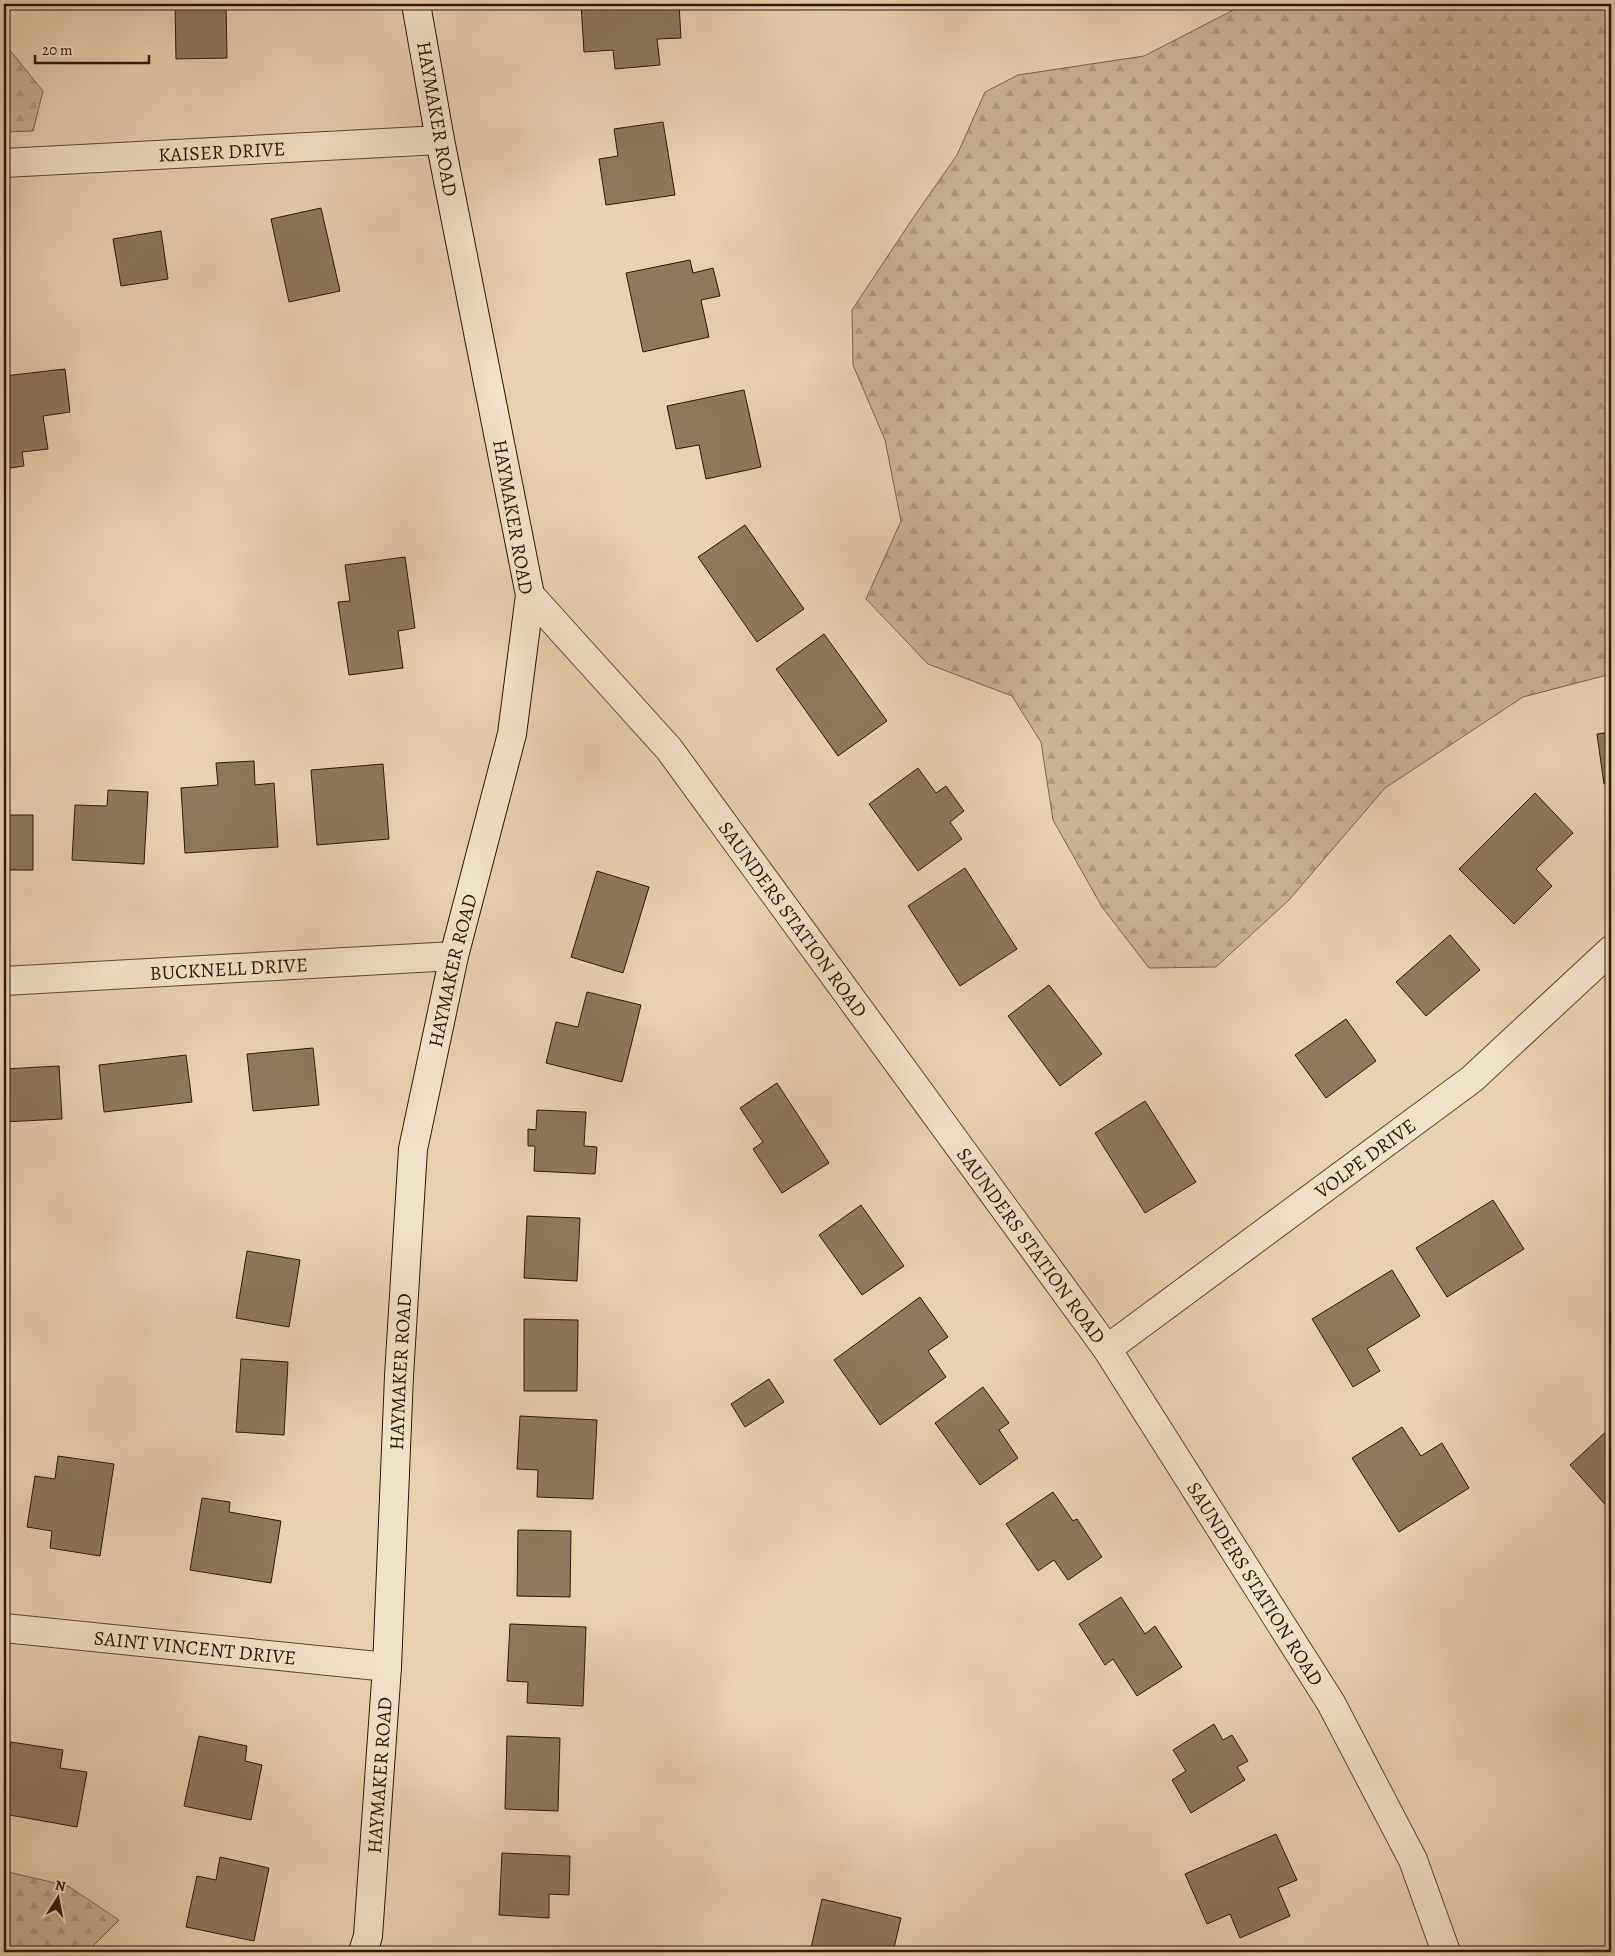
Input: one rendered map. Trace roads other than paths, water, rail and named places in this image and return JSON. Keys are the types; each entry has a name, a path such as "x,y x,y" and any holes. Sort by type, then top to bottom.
{"street":[{"name":"HAYMAKER ROAD","path":"363,1952 368,1936 387,1667 399,1376 413,1149 454,956 512,734 530,595 440,140 416,4"},
{"name":"KAISER DRIVE","path":"4,163 440,140"},
{"name":"SAUNDERS STATION ROAD","path":"530,595 669,749 1106,1349 1331,1703 1412,1860 1446,1952"},
{"name":"VOLPE DRIVE","path":"1106,1349 1472,1080 1611,950"},
{"name":"BUCKNELL DRIVE","path":"4,981 454,956"},
{"name":"SAINT VINCENT DRIVE","path":"4,1628 387,1667"}]}
